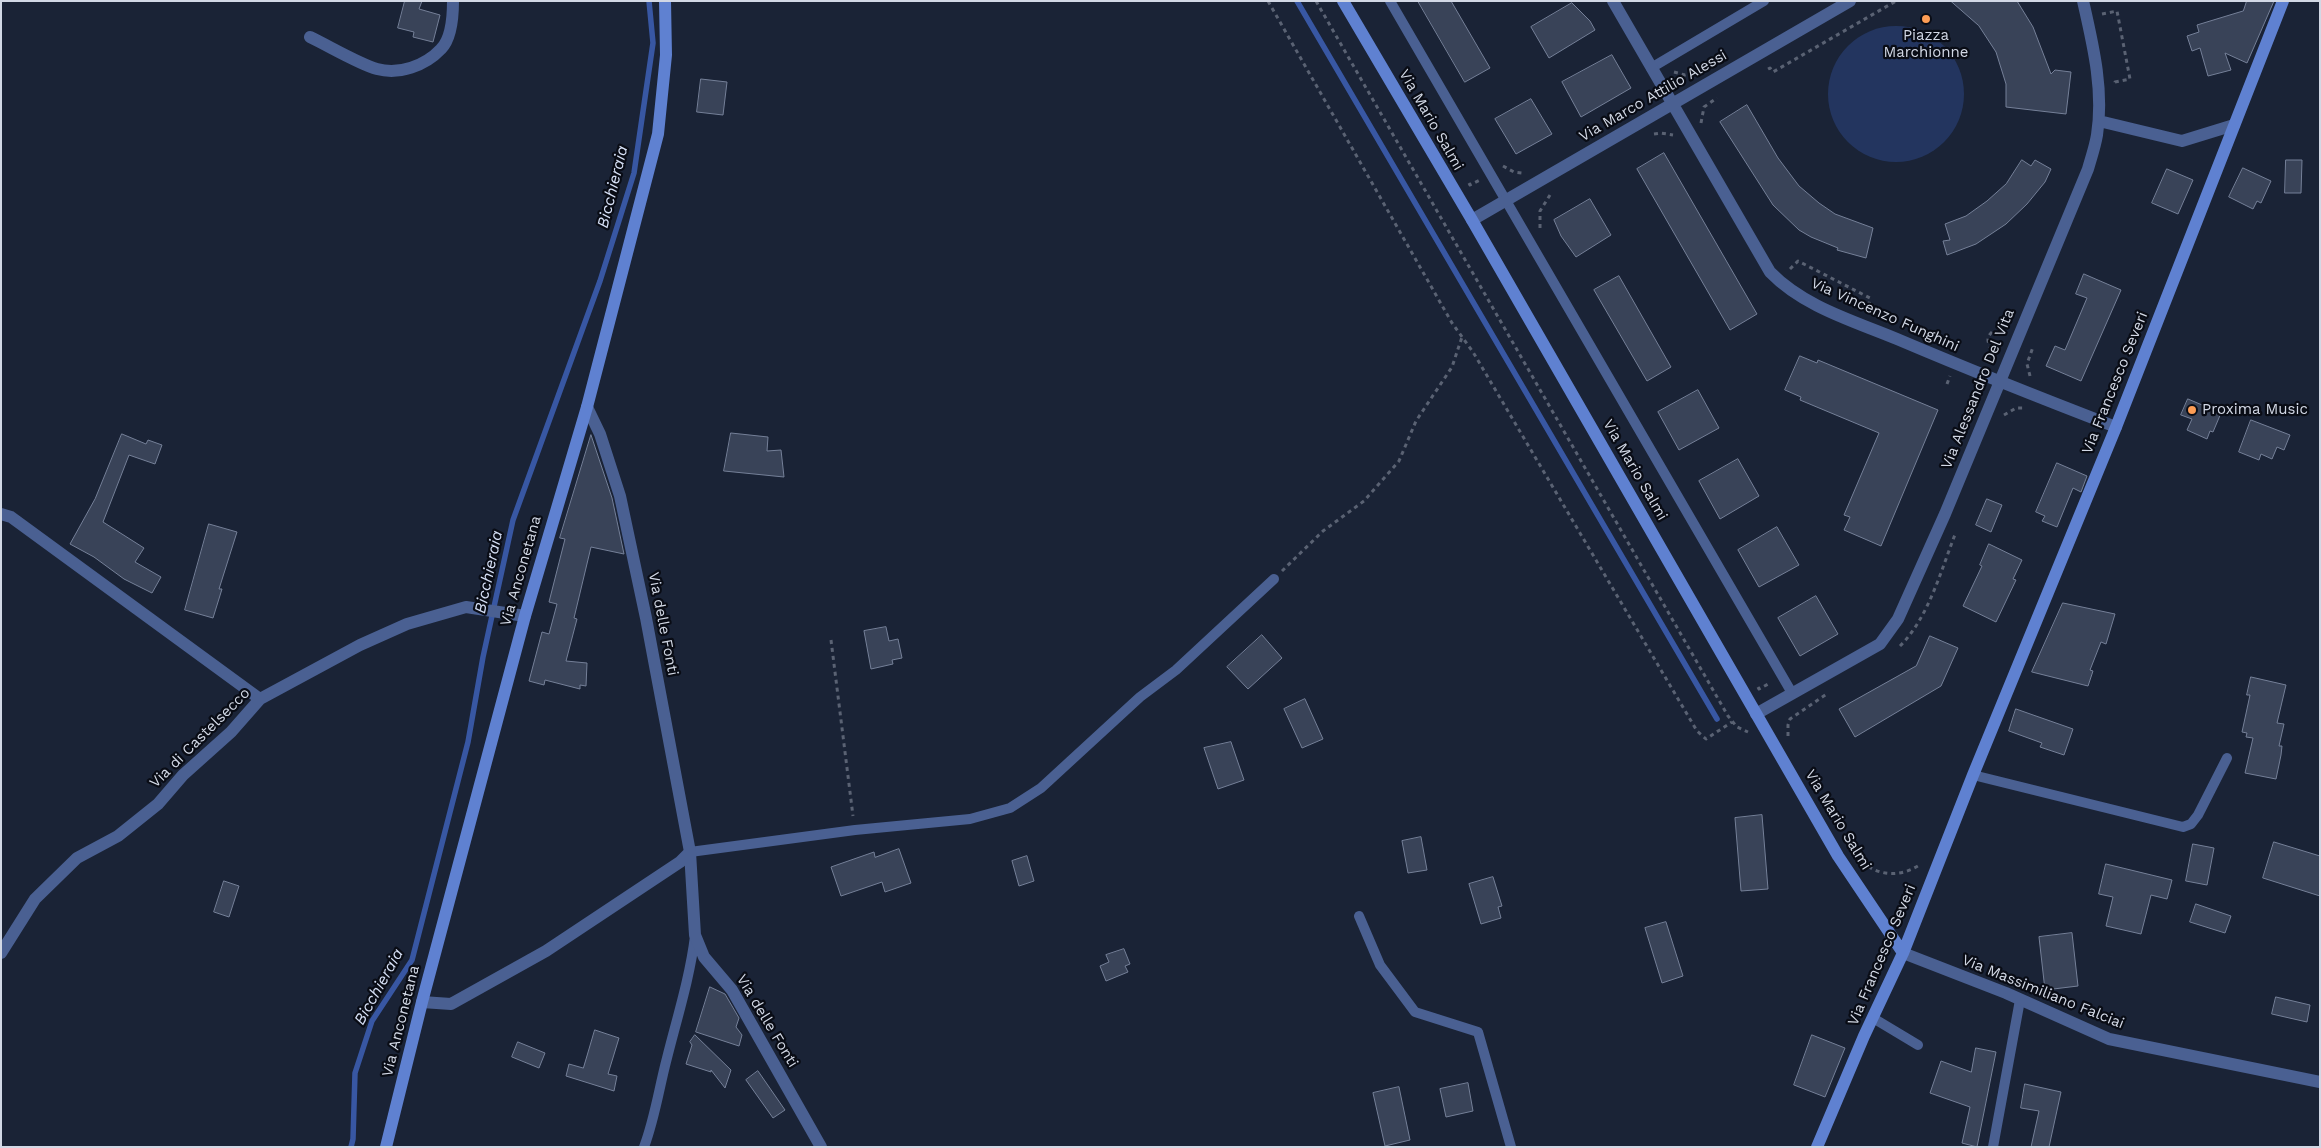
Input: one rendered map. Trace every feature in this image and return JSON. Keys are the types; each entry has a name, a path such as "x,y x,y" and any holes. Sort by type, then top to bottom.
{"street":[{"path":"310,37 376,69 400,72 425,62 442,48 453,19 453,1"},
{"name":"Via Anconetana","path":"386,1147 422,1002 524,616 587,407 658,134 666,55 664,1"},
{"name":"Via Mario Salmi","path":"1343,1 1472,220 1838,856 1902,953"},
{"name":"Via Vincenzo Funghini","path":"1612,1 1770,272 1783,285 1816,305 1998,382 2116,427"},
{"name":"Via Marco Attilio Alessi","path":"1472,220 1850,1"},
{"name":"Via Alessandro Del Vita","path":"1756,714 1880,644 1898,619 1945,514 1998,382 2088,169 2097,138 2099,121 2098,69 2083,1"},
{"name":"Via Francesco Severi","path":"1818,1147 1902,953 2116,427 2283,1"},
{"path":"2099,121 2182,140 2234,125"},
{"name":"Via delle Fonti","path":"587,407 600,434 620,496 646,618 690,852 695,935 704,957 732,990 821,1147"},
{"path":"1,514 11,517 260,699"},
{"name":"Via di Castelsecco","path":"1,952 35,899 77,858 118,836 158,804 183,775 231,732 260,699 360,646 407,624 471,607 524,616"},
{"path":"422,1002 452,1004 546,951 680,862 690,852"},
{"name":"Via Massimiliano Falciai","path":"1902,953 2020,1000 2109,1039 2320,1082"}],"lane":[{"name":"Via Mario Salmi","path":"1390,1 1792,693"},
{"path":"1651,68 1764,1"},
{"path":"690,852 855,830 970,819 1010,808 1041,788 1140,697 1176,670 1274,579"},
{"path":"1973,775 2183,827 2192,824 2198,815 2227,758"},
{"path":"1359,916 1380,966 1415,1012 1478,1032 1511,1147"},
{"path":"644,1147 656,1112 661,1083 692,964 695,935"},
{"path":"1993,1147 2020,1000"},
{"path":"1873,1018 1918,1045"}],"path":[{"path":"1268,1 1452,323 1462,336 1587,542 1697,731 1706,738 1732,722"},
{"path":"1316,1 1732,722 1750,733 1767,732"},
{"path":"1761,72 1770,68 1772,72 1896,1"},
{"path":"2100,8 2102,14 2117,11 2124,41 2130,79 2115,82 2115,89"},
{"path":"1701,124 1704,107 1719,96"},
{"path":"1646,139 1661,133 1668,133 1677,138"},
{"path":"1499,158 1508,170 1520,174 1528,172"},
{"path":"1541,232 1540,211 1551,193"},
{"path":"1784,264 1788,271 1798,261 1870,298 1867,310 1876,314"},
{"path":"1992,332 1987,338 1990,347 1994,350 2003,348 1996,357"},
{"path":"1288,565 1323,531 1364,501 1399,460 1416,421 1452,367 1462,336"},
{"path":"2034,346 2027,364 2029,373 2034,381"},
{"path":"1947,384 1951,375 1960,379"},
{"path":"2002,420 2005,413 2016,408 2032,408"},
{"path":"1893,652 1911,634 1930,598 1959,525"},
{"path":"832,640 855,830"},
{"path":"1791,743 1787,731 1790,719 1830,692"},
{"path":"1857,854 1868,867 1884,874 1902,872 1923,862"}],"shaded area":[{"path":"1896,26 1922,32 1944,46 1958,68 1964,94 1958,120 1944,142 1922,156 1896,162 1870,156 1848,142 1834,120 1828,94 1834,68 1848,46 1870,32"}],"building":[{"path":"405,1 422,1 419,9 440,15 433,42 413,37 414,32 398,28"},
{"path":"1418,1 1451,1 1490,68 1465,82"},
{"path":"1951,1 2017,1 2033,27 2051,74 2055,70 2071,72 2066,114 2006,107 2006,84 1996,52 1979,26"},
{"path":"2247,1 2274,1 2247,63 2225,53 2231,70 2208,76 2200,48 2192,51 2187,36 2199,32 2197,25 2243,11"},
{"path":"1572,3 1590,21 1595,30 1549,58 1531,27"},
{"path":"1612,55 1631,88 1581,117 1562,82"},
{"path":"701,79 727,82 723,115 697,112"},
{"path":"1531,99 1552,134 1516,154 1495,119"},
{"path":"1747,105 1778,158 1799,186 1835,214 1873,228 1866,258 1837,250 1838,248 1811,237 1799,230 1773,205 1720,122"},
{"path":"1664,153 1757,314 1730,330 1637,169"},
{"path":"2022,160 2031,166 2035,160 2051,169 2045,182 2027,204 2006,224 1976,244 1947,255 1943,241 1950,240 1945,224 1966,216 1987,201 2006,184"},
{"path":"2286,160 2302,160 2301,193 2285,193"},
{"path":"2243,168 2271,181 2261,203 2257,201 2253,209 2229,197"},
{"path":"2167,169 2193,180 2178,214 2152,203"},
{"path":"1590,199 1611,235 1576,257 1561,236 1554,220"},
{"path":"2084,274 2121,290 2081,381 2046,366 2055,346 2065,350 2087,298 2076,294"},
{"path":"1619,276 1671,367 1647,381 1594,290"},
{"path":"1800,356 1817,363 1818,360 1938,410 1881,546 1844,530 1850,517 1844,515 1879,433 1800,400 1801,397 1785,390"},
{"path":"1698,390 1719,428 1679,450 1658,412"},
{"path":"2188,399 2221,413 2213,432 2210,431 2207,439 2187,430 2192,419 2181,415"},
{"path":"2251,420 2290,435 2284,450 2277,447 2272,459 2261,454 2259,460 2239,452"},
{"path":"731,433 768,437 767,451 781,450 784,477 724,471"},
{"path":"122,434 146,444 148,440 162,445 155,464 129,455 103,522 144,548 135,562 161,577 152,593 124,579 94,557 70,544 95,499"},
{"path":"591,435 612,498 624,554 591,547 574,618 577,619 566,661 587,663 586,686 580,685 580,689 545,680 544,685 529,681 542,632 549,634 557,604 549,602 565,539 560,538"},
{"path":"1738,459 1759,496 1720,519 1699,481"},
{"path":"2057,463 2087,476 2081,492 2073,488 2057,527 2042,521 2045,516 2036,512"},
{"path":"1987,499 2002,505 1991,532 1976,525"},
{"path":"209,524 237,532 219,589 222,589 213,618 185,610"},
{"path":"1777,527 1799,565 1759,587 1738,550"},
{"path":"1989,544 2022,560 2013,579 2016,580 1996,622 1963,606 1982,566 1980,565"},
{"path":"1816,596 1838,634 1800,656 1778,618"},
{"path":"2063,603 2115,614 2106,644 2101,642 2090,670 2093,671 2088,686 2032,672"},
{"path":"886,627 889,641 898,639 902,658 892,660 893,664 871,669 864,631"},
{"path":"1262,635 1282,658 1248,689 1227,667"},
{"path":"1930,636 1958,648 1941,686 1855,737 1839,709 1916,666"},
{"path":"2251,677 2286,685 2277,723 2284,724 2279,746 2282,746 2276,779 2245,773 2253,738 2246,737 2247,733 2242,732 2250,695 2247,695"},
{"path":"1305,699 1323,739 1302,748 1284,709"},
{"path":"2016,709 2073,729 2064,755 2040,747 2042,743 2009,731"},
{"path":"1231,742 1244,780 1218,789 1204,748"},
{"path":"1762,815 1768,889 1741,891 1735,818"},
{"path":"1421,837 1427,870 1408,873 1402,841"},
{"path":"2274,842 2320,856 2320,896 2263,878"},
{"path":"2193,844 2214,848 2207,885 2186,881"},
{"path":"899,849 911,883 885,892 882,882 841,896 831,867 874,852 875,857"},
{"path":"1027,856 1034,881 1019,886 1012,861"},
{"path":"2106,864 2172,880 2167,899 2151,895 2141,934 2106,926 2113,897 2099,894"},
{"path":"1493,877 1502,906 1498,907 1501,918 1481,924 1469,884"},
{"path":"224,881 239,886 229,917 214,912"},
{"path":"2196,904 2231,916 2225,933 2190,922"},
{"path":"1666,922 1683,976 1662,983 1645,928"},
{"path":"2072,933 2078,986 2045,990 2039,937"},
{"path":"1124,949 1130,964 1125,966 1128,972 1106,981 1100,966 1109,962 1106,955"},
{"path":"710,987 725,994 739,1018 736,1027 742,1035 739,1046 696,1032"},
{"path":"2276,997 2310,1005 2307,1022 2272,1014"},
{"path":"595,1030 619,1038 608,1074 617,1076 614,1091 566,1076 569,1064 583,1068"},
{"path":"695,1035 731,1070 725,1088 711,1070 711,1072 686,1064 692,1045 690,1042"},
{"path":"1812,1035 1845,1048 1825,1097 1794,1085"},
{"path":"518,1042 545,1053 539,1068 512,1057"},
{"path":"1976,1048 1996,1052 1977,1147 1962,1143 1970,1107 1930,1093 1941,1061 1971,1072"},
{"path":"758,1071 785,1110 773,1118 746,1080"},
{"path":"1468,1083 1473,1111 1446,1117 1440,1089"},
{"path":"2025,1084 2061,1092 2049,1147 2031,1147 2039,1111 2021,1108"},
{"path":"1399,1087 1410,1140 1385,1146 1373,1093"}],"waterway":[{"name":"Bicchieraia","path":"351,1147 353,1139 355,1073 372,1021 412,960 468,742 483,657 513,520 600,281 634,173 653,43 649,1"},
{"path":"1297,1 1717,719"}],"place":[{"name":"Piazza Marchionne","path":"1926,19"},
{"name":"Proxima Music","path":"2192,410"}]}
